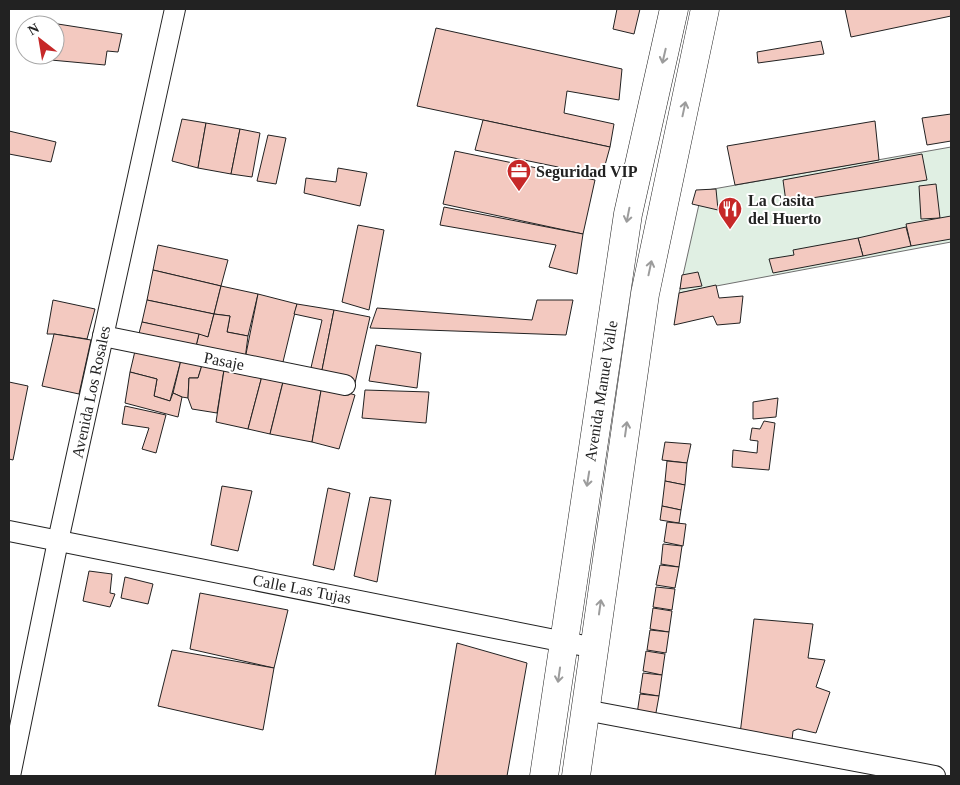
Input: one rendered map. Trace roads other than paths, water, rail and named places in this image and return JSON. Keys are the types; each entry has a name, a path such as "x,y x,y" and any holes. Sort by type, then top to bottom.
{"main road":[{"name":"Avenida Manuel Valle","path":"544,776 628,214 674,9"},
{"name":"Avenida Manuel Valle","path":"576,776 645,294 705,9"}],"street":[{"name":"Avenida Los Rosales","path":"10,776 58,540 175,9"},
{"name":"Pasaje","path":"103,336 345,385"},
{"name":"Calle Las Tujas","path":"9,531 594,648"},
{"path":"585,710 935,776"}],"place":[{"name":"Seguridad VIP","path":"519,192"},
{"name":"La Casita del Huerto","path":"730,230"}]}
